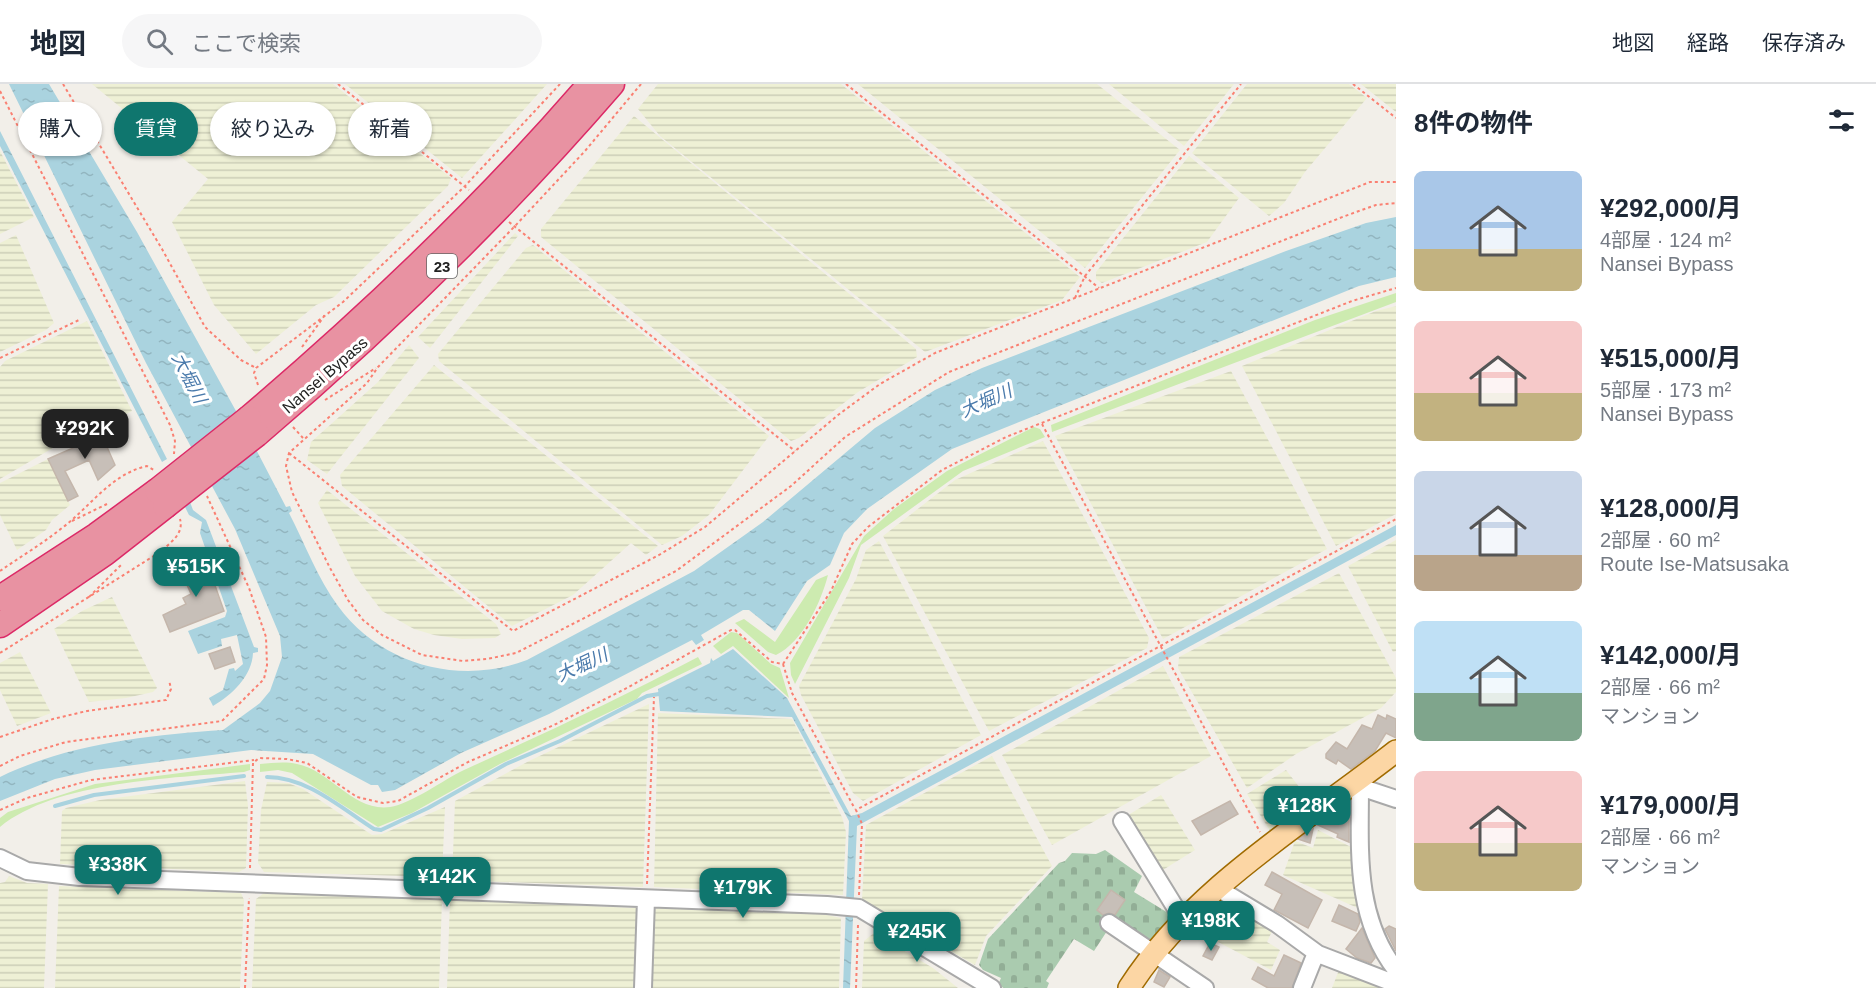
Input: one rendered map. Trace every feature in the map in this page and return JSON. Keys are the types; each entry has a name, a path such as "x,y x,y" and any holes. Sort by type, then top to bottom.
{"highway":[{"name":"Nansei Bypass","path":"253,426 447,237 590,84"},
{"name":"Nansei Bypass","path":"0,624 96,559 165,497 392,316 499,209 612,84"},
{"name":"Nansei Bypass","path":"0,598 97,536 165,497"}],"main road":[{"path":"1129,988 1154,953 1183,920 1219,888 1269,847 1358,784 1396,751"}],"street":[{"path":"1396,799 1358,784 1359,859 1363,897 1373,929 1396,970"},
{"path":"1122,821 1183,920"},
{"path":"0,858 27,871 47,875 852,908 992,988"},
{"path":"1219,888 1277,924 1316,953 1396,984"},
{"path":"643,988 646,899"},
{"path":"1109,923 1205,988"},
{"path":"1302,988 1316,953"}],"path":[{"path":"63,84 162,249 205,327 241,360 256,368"},
{"path":"338,84 465,186"},
{"path":"260,389 254,373 256,368 343,302 465,186 560,84"},
{"path":"641,84 585,151 378,367 367,383 303,438 289,453 286,466 292,492 348,600 363,620 382,635 422,655 463,661 516,653 676,571 791,486 845,437 949,372 1345,216 1376,205 1396,203"},
{"path":"846,84 1099,288"},
{"path":"1075,298 1084,276 1241,84"},
{"path":"1353,84 1396,118"},
{"path":"0,91 170,425 175,449 172,459"},
{"path":"289,453 513,631 659,555 705,527 795,451 880,384 935,353 1370,182 1396,182"},
{"path":"515,226 795,451"},
{"path":"783,664 831,591 852,544 868,527 942,470 1006,436 1042,424 1352,301 1396,288"},
{"path":"0,358 81,319"},
{"path":"1042,424 1269,847"},
{"path":"291,425 303,438"},
{"path":"0,571 63,528 115,480 147,466 181,530 160,552 0,653"},
{"path":"0,766 20,756 66,742 222,721 264,679 267,665 266,637 249,588 206,495"},
{"path":"856,811 1162,648 1396,519"},
{"path":"0,810 27,798 91,780 254,760 286,759 308,763 357,797 383,803 398,801 468,762 554,725 625,689 731,630 735,630 772,662 783,664"},
{"path":"783,664 792,693 862,824 852,908 856,988"},
{"path":"0,737 52,719 87,711 166,700 171,689 169,680"},
{"path":"646,899 654,697"},
{"path":"245,988 254,760"}],"green space":[{"path":"92,84 333,84 356,102 348,102 348,156 423,156 451,178 448,186 334,297 316,305 256,354 214,305 172,222 208,179 180,156 198,156 198,102 114,102"},
{"path":"345,84 547,84 462,178 432,154 432,102 367,102"},
{"path":"658,84 841,84 1080,277 1062,300 925,352 660,136 638,109"},
{"path":"858,84 1097,84 1180,150 1085,268"},
{"path":"1109,84 1234,84 1184,146"},
{"path":"1247,84 1349,84 1367,98 1305,172 1284,203 1269,216 1192,153"},
{"path":"1361,84 1396,84 1396,112"},
{"path":"634,116 916,349 917,357 858,392 799,438 791,441 541,237 541,229"},
{"path":"0,151 34,217 0,234"},
{"path":"1189,156 1239,198 1207,242 1102,283 1096,279 1096,272"},
{"path":"515,233 518,236 430,348 418,337"},
{"path":"16,235 54,323 46,330 0,352 0,243"},
{"path":"533,245 769,436 709,515 682,536 662,545 439,361 438,354 526,248"},
{"path":"1396,293 1396,302 1052,432 1051,425 1315,320"},
{"path":"1396,306 1396,514 1336,546 1242,366 1376,311"},
{"path":"87,321 132,411 78,439 75,435 0,479 0,367 5,361"},
{"path":"409,345 419,358 327,474 307,460 311,442 378,382"},
{"path":"434,365 658,546 646,555 631,543 573,595 512,626 342,486 340,475"},
{"path":"1231,371 1327,549 1163,639 1055,436"},
{"path":"1034,427 1040,429 1045,437 963,471 861,545 849,578 795,684 791,675 790,663 864,536 894,509 947,471"},
{"path":"1043,441 1149,638 1147,648 989,731 883,536 955,480"},
{"path":"48,459 70,505 52,520 46,530 17,550 0,515 0,483"},
{"path":"327,490 496,624 501,634 495,638 462,639 434,635 414,629 382,611 355,576 318,503"},
{"path":"1396,540 1396,651 1393,652 1348,566"},
{"path":"879,541 981,735 863,801 853,793 801,695 799,686 856,579 866,550"},
{"path":"1339,573 1396,678 1396,692 1381,708 1296,754 1247,788 1178,668 1179,657"},
{"path":"828,575 810,620 795,641 776,655 768,652 735,623 744,619 775,642 816,580"},
{"path":"112,597 157,688 153,692 126,698 89,702 54,629 82,611"},
{"path":"731,632 737,633 771,664 780,668 789,698 733,646 721,654 713,646"},
{"path":"20,652 51,713 17,726 0,690 0,663"},
{"path":"698,657 702,664 642,693 637,699 500,764 412,813 378,827 292,773 278,770 260,772 260,764 283,762 297,764 320,774 364,803 377,807 398,805 417,797 464,770"},
{"path":"1163,666 1211,756 1052,845 1002,755"},
{"path":"649,704 643,887 452,880 455,801 529,761"},
{"path":"658,713 792,719 842,817 846,832 843,895 654,887"},
{"path":"992,756 1052,866 986,936 975,965 862,900 866,825"},
{"path":"250,764 250,770 244,772 150,780 83,791 52,800 24,812 0,827 0,818 8,812 95,784"},
{"path":"1286,770 1311,802 1272,834 1247,794"},
{"path":"245,781 248,806 246,868 239,872 60,864 62,811 66,808 100,800"},
{"path":"267,782 288,783 303,789 372,835 382,834 445,807 442,877 264,872 258,863 261,810"},
{"path":"1161,795 1195,850 1158,873 1125,817"},
{"path":"1318,830 1351,847 1360,909 1283,875 1295,841 1313,848"},
{"path":"1105,850 1142,876 1134,892 1173,916 1145,948 1109,928 1094,951 1074,939 1046,981 1049,983 1047,988 1004,988 998,985 1001,978 983,970 979,965 988,939 1059,863 1065,861 1072,853 1096,854"},
{"path":"9,876 27,883 48,884 44,988 0,988 0,883 5,882"},
{"path":"59,886 241,893 244,900 240,988 55,988"},
{"path":"264,893 442,900 439,988 252,988 256,899"},
{"path":"1224,897 1273,929 1267,942 1280,950 1271,970 1205,935 1215,906"},
{"path":"450,900 636,908 641,918 638,988 447,988"},
{"path":"661,906 818,913 841,918 839,988 650,988 655,910"},
{"path":"874,933 933,968 958,988 862,988 864,941"},
{"path":"1339,970 1380,988 1332,988"}],"water":[{"path":"9,84 49,84 60,102 18,102"},
{"path":"0,131 167,459 162,462 0,146"},
{"name":"大堀川","path":"44,156 92,156 137,232 286,507 290,506 292,511 289,513 312,561 338,606 376,643 399,656 424,665 449,670 475,671 501,668 527,660 694,571 763,522 875,428 935,390 982,368 1286,251 1366,223 1396,217 1396,277 1359,286 952,449 867,509 844,533 830,565 807,581 775,631 749,610 743,610 701,635 704,640 696,645 692,640 549,714 461,753 395,790 382,792 378,785 371,785 313,754 251,750 95,770 55,779 0,801 0,777 53,756 138,738 223,730 260,703 270,691 282,657 280,636 235,529 146,363"},
{"path":"190,502 193,510 206,520 254,647 258,648 258,652 253,653 249,669 240,684 213,706 209,698 223,690 229,669 234,668 235,671 243,664 237,635 221,639 222,646 198,654 188,631 225,617 227,611 200,533 202,522 189,515 185,507"},
{"path":"1396,525 1396,535 857,826 850,988 843,988 849,821 792,717 660,711 658,689 710,663 711,658 713,661 733,649 787,698 851,816 862,813"}],"building":[{"path":"113,428 119,442 107,447 115,465 98,480 89,460 65,471 78,496 68,501 48,459 103,435 102,433"},
{"path":"206,560 224,611 170,632 163,615 186,604 183,598 191,594 180,569"},
{"path":"230,647 235,662 215,669 209,654"},
{"path":"1378,715 1386,719 1387,715 1396,719 1396,738 1386,733 1375,751 1351,769 1338,760 1336,764 1326,758 1326,754 1336,742 1347,749 1362,725 1372,729"},
{"path":"1230,801 1238,814 1201,835 1192,821"},
{"path":"1349,802 1349,842 1318,825"},
{"path":"1313,829 1310,843 1298,839"},
{"path":"1272,872 1322,900 1308,928 1274,910 1282,894 1265,885"},
{"path":"1111,890 1125,900 1115,915 1109,913 1103,915 1097,910"},
{"path":"1339,905 1358,914 1360,922 1356,931 1332,921"},
{"path":"1389,926 1396,929 1396,951 1385,929"},
{"path":"1362,928 1375,958 1371,963 1357,958 1346,949"},
{"path":"1210,943 1219,947 1212,960 1203,956"},
{"path":"1284,955 1301,963 1292,988 1268,988 1252,979 1258,967 1274,976"},
{"path":"1159,970 1170,977 1164,987 1154,982"}],"waterway":[{"path":"267,777 282,778 310,788 374,829 381,830 428,808 506,764 560,741 647,696 659,694"},
{"path":"55,806 94,795 244,776"}]}
